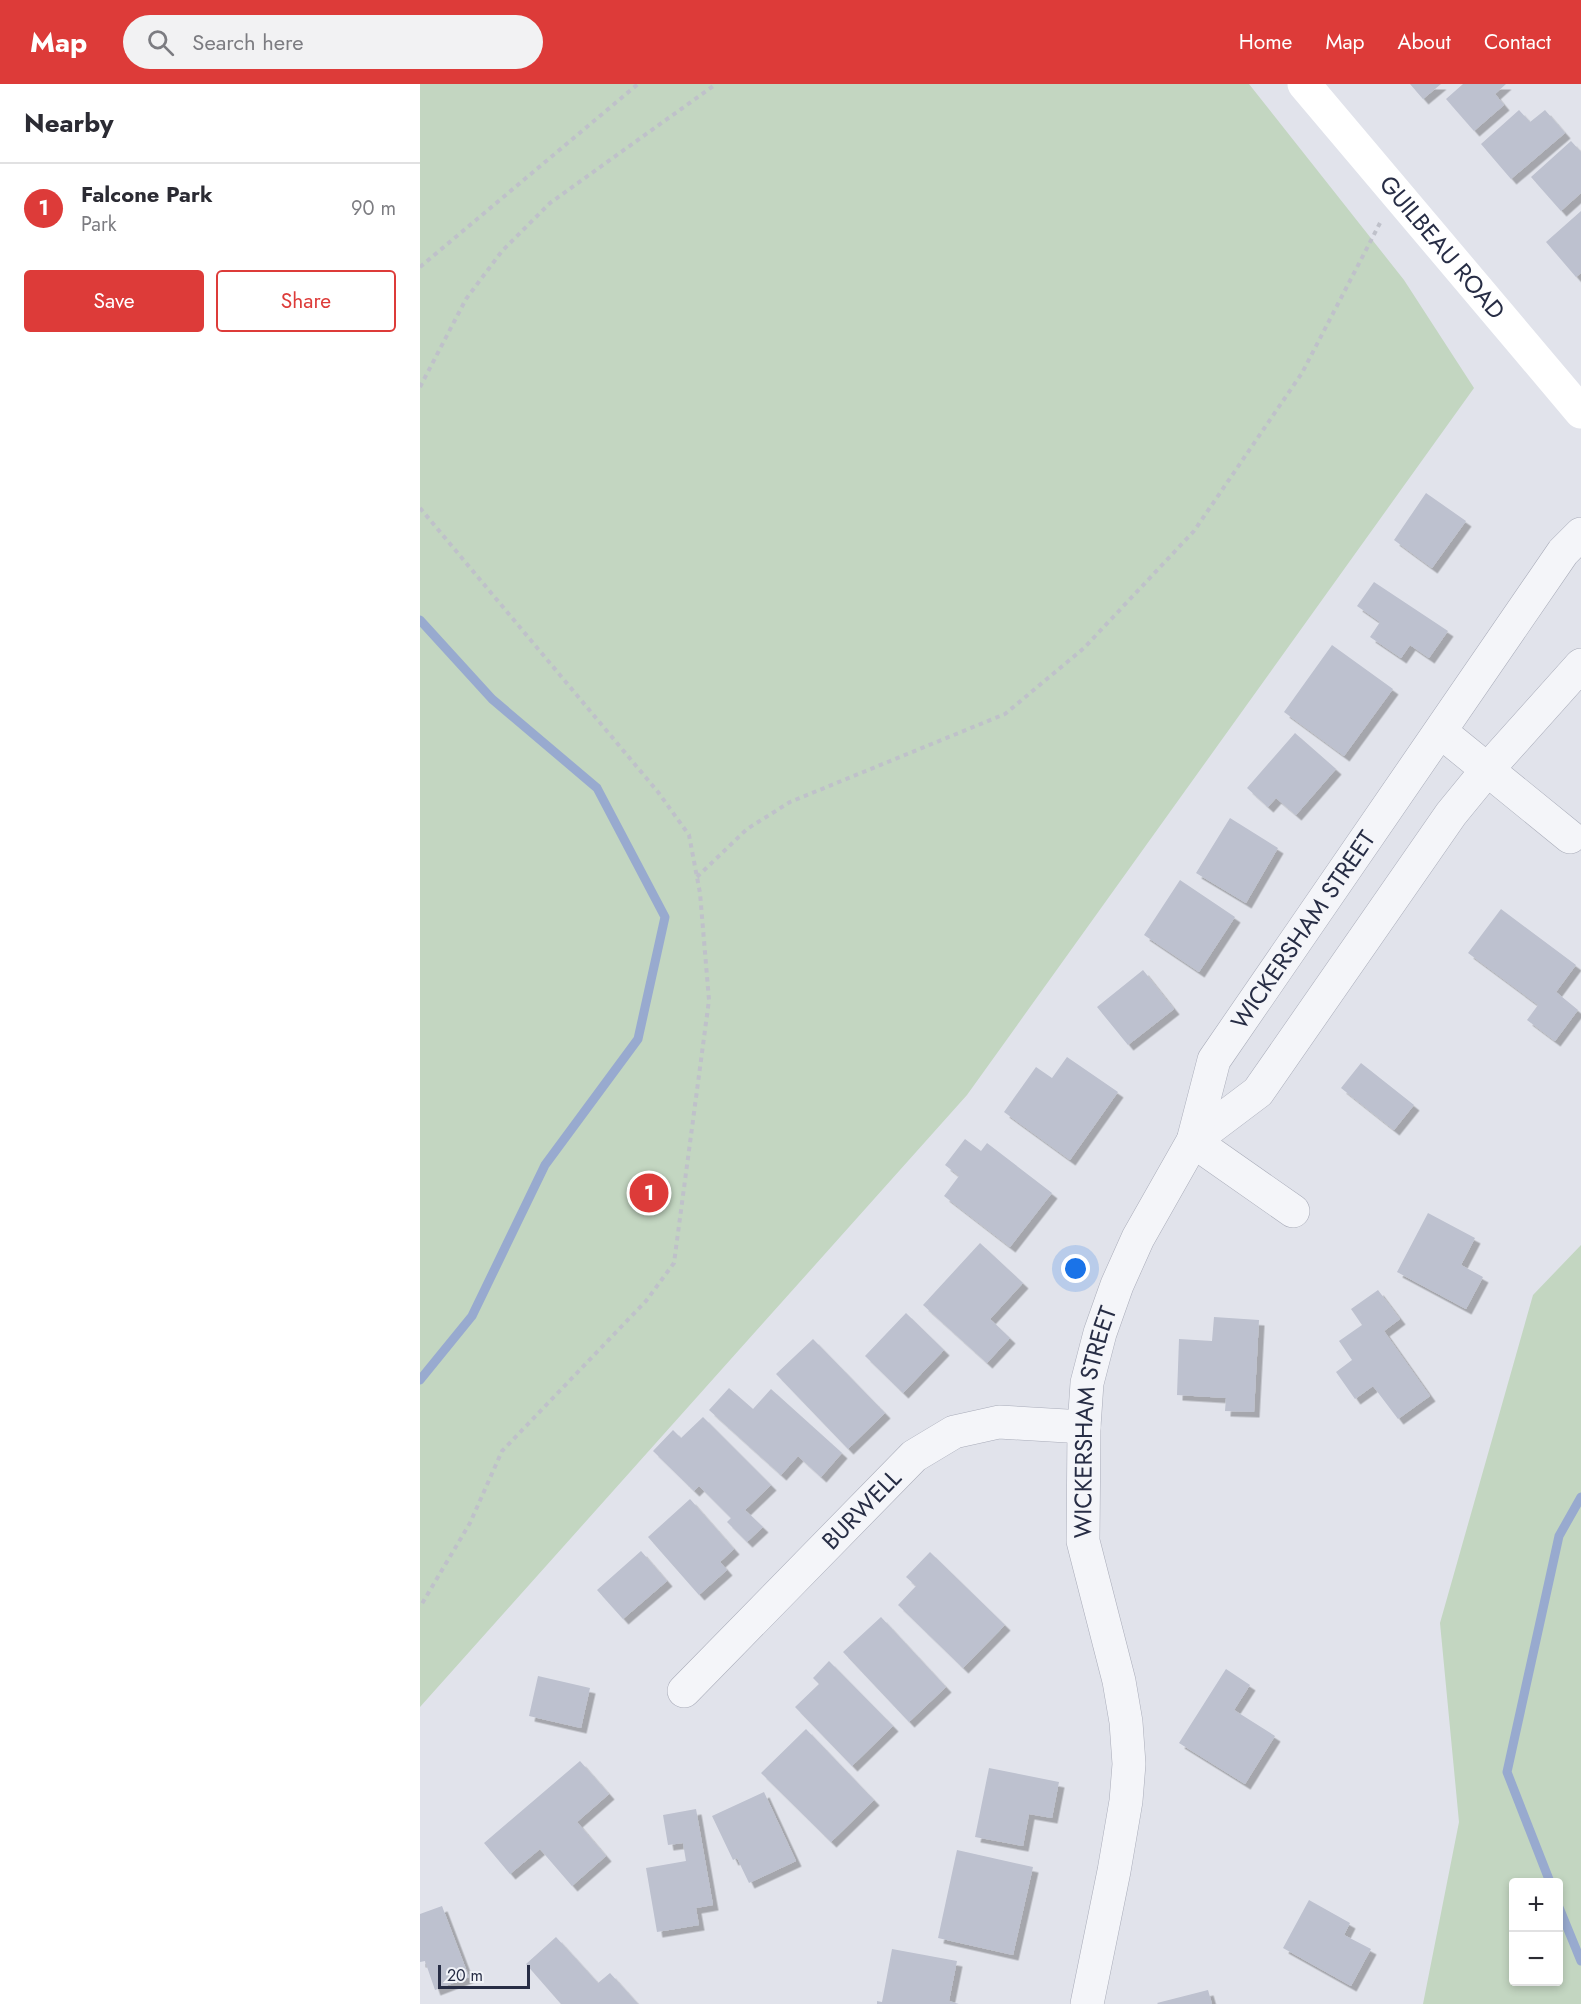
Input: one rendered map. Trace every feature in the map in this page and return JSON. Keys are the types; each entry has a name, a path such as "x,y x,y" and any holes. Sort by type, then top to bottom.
{"main road":[{"name":"GUILBEAU ROAD","path":"1304,84 1581,412"}],"street":[{"name":"WICKERSHAM STREET","path":"1087,2004 1114,1871 1126,1801 1129,1764 1126,1722 1119,1681 1083,1541 1084,1427 1087,1383 1100,1333 1117,1285 1138,1238 1193,1141 1214,1060 1563,552 1581,534"},
{"name":"WICKERSHAM STREET","path":"1193,1141 1258,1092 1451,814 1581,664"},
{"path":"1441,732 1569,837"},
{"path":"1193,1141 1293,1211"},
{"name":"BURWELL","path":"684,1692 915,1456 954,1432 999,1422 1084,1427"}],"path":[{"path":"420,267 638,84"},
{"path":"420,387 466,299 502,251 550,203 716,84"},
{"path":"697,878 747,829 790,802 1005,714 1084,648 1194,531 1207,513 1302,373 1395,193"},
{"path":"420,508 658,792 689,835 697,878 709,1000 674,1263 646,1301 502,1451 470,1523 420,1607"}],"green space":[{"path":"420,84 1249,84 1404,280 1474,388 967,1095 420,1707"},
{"path":"1581,1245 1581,2004 1423,2004 1459,1822 1440,1623 1533,1295"}],"building":[{"path":"1410,84 1441,84 1423,99"},
{"path":"1463,84 1506,84 1495,94 1504,105 1474,131 1446,99"},
{"path":"1519,110 1530,122 1545,110 1565,133 1511,179 1481,144"},
{"path":"1571,141 1581,152 1581,193 1561,211 1531,177"},
{"path":"1581,211 1581,273 1576,277 1546,242"},
{"path":"1426,493 1466,521 1432,568 1394,540"},
{"path":"1374,582 1448,631 1429,658 1410,645 1401,658 1370,637 1380,622 1357,606"},
{"path":"1332,645 1393,689 1344,756 1284,712"},
{"path":"1295,733 1336,769 1296,815 1276,798 1268,807 1247,788"},
{"path":"1230,818 1278,848 1246,903 1196,873"},
{"path":"1180,880 1235,917 1199,972 1144,935"},
{"path":"1501,909 1576,965 1556,992 1578,1010 1555,1041 1527,1020 1538,1005 1468,953"},
{"path":"1143,970 1174,1009 1128,1045 1097,1007"},
{"path":"1067,1057 1118,1092 1070,1160 1004,1112 1036,1067 1052,1078"},
{"path":"1361,1063 1414,1105 1394,1130 1341,1088"},
{"path":"965,1139 981,1151 987,1143 1052,1193 1010,1247 944,1196 959,1176 945,1165"},
{"path":"1428,1213 1475,1238 1461,1265 1483,1277 1466,1309 1397,1272"},
{"path":"980,1243 1023,1283 990,1319 1010,1338 987,1363 923,1305"},
{"path":"1378,1290 1400,1319 1384,1331 1430,1396 1398,1419 1373,1386 1355,1399 1336,1372 1352,1360 1339,1341 1362,1325 1351,1309"},
{"path":"906,1313 944,1350 903,1393 865,1356"},
{"path":"1214,1317 1259,1320 1254,1412 1225,1411 1226,1398 1177,1395 1179,1339 1212,1341"},
{"path":"813,1339 885,1413 848,1449 776,1374"},
{"path":"729,1388 753,1409 771,1389 842,1453 821,1477 798,1456 781,1475 709,1410"},
{"path":"703,1417 771,1485 745,1510 763,1527 747,1542 727,1522 731,1518 699,1486 694,1491 653,1451 673,1430 681,1438"},
{"path":"690,1499 734,1549 720,1562 727,1570 699,1595 648,1537"},
{"path":"641,1551 667,1581 623,1619 597,1590"},
{"path":"930,1552 1005,1625 963,1668 898,1605 916,1586 906,1577"},
{"path":"881,1617 946,1687 909,1722 843,1652"},
{"path":"829,1661 893,1726 852,1766 795,1707 819,1684 813,1678"},
{"path":"1226,1669 1250,1685 1234,1710 1275,1736 1245,1784 1179,1743"},
{"path":"538,1676 590,1688 581,1728 529,1716"},
{"path":"806,1729 874,1800 831,1842 761,1773"},
{"path":"580,1761 609,1794 577,1822 606,1856 572,1886 540,1849 510,1874 484,1843"},
{"path":"989,1768 1059,1782 1052,1818 1029,1814 1023,1846 975,1837"},
{"path":"764,1792 796,1861 749,1883 737,1858 733,1860 712,1816"},
{"path":"696,1809 713,1905 696,1908 699,1925 657,1932 646,1868 686,1861 683,1843 668,1845 663,1815"},
{"path":"957,1850 1033,1867 1013,1955 938,1938"},
{"path":"1309,1900 1350,1923 1344,1935 1371,1949 1351,1986 1283,1948"},
{"path":"442,1906 469,1977 435,1990 425,1961 420,1962 420,1914"},
{"path":"556,1937 598,1983 610,1973 638,2004 561,2004 526,1964"},
{"path":"892,1949 957,1961 949,2001 959,2004 877,2004 877,2001 882,2002"},
{"path":"1208,1990 1212,2004 1157,2003"}],"waterway":[{"path":"420,620 492,699 597,788 665,917 638,1039 545,1165 472,1316 420,1380"},
{"path":"1548,1878 1507,1772 1559,1536 1581,1497"},
{"path":"1563,1917 1581,1961"}],"place":[{"name":"Falcone Park","path":"649,1193"}]}
